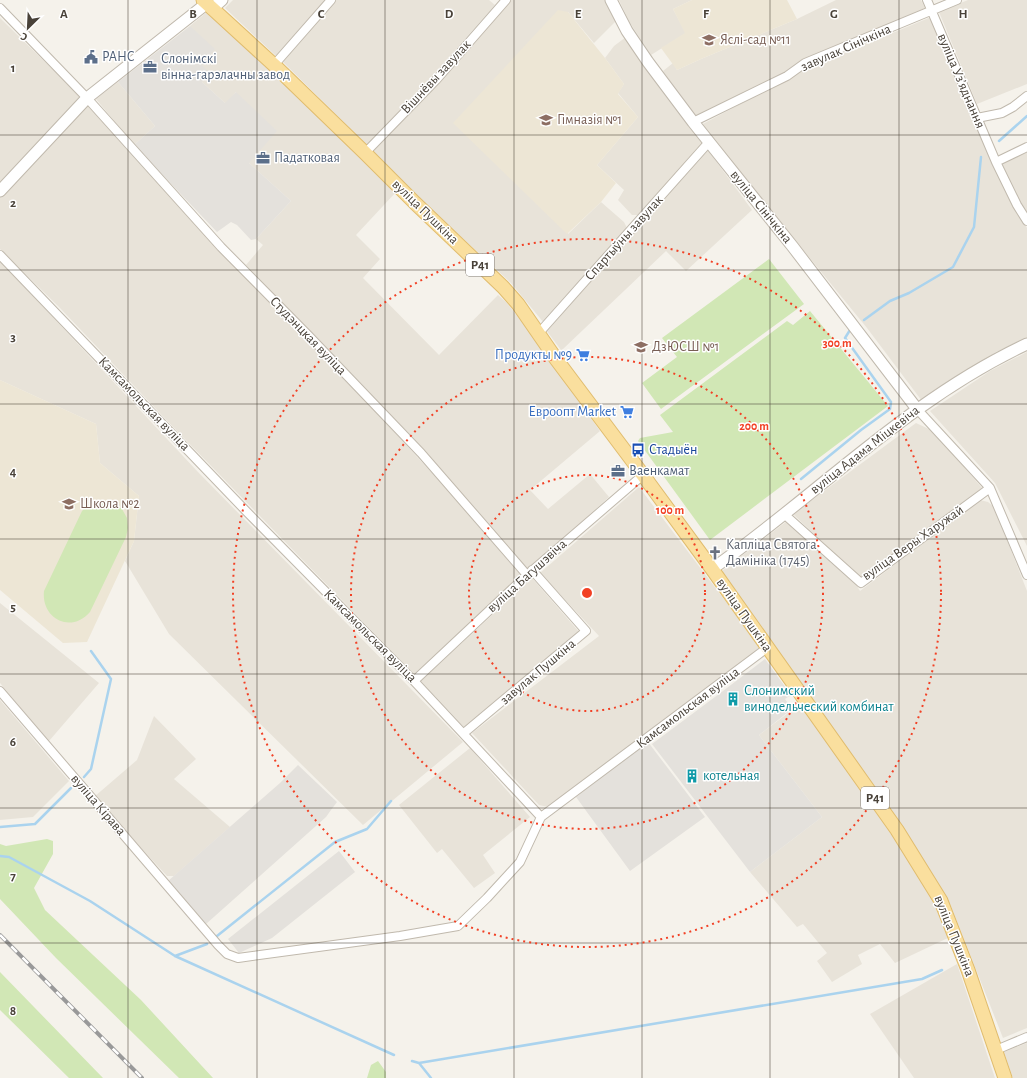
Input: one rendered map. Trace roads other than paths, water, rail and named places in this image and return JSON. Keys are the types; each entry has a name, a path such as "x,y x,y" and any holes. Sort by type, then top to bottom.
{"main road":[{"name":"вуліца Пушкіна","path":"207,4 274,65 503,287 518,304 556,359 712,569 897,830 941,900 968,970 1005,1078"}],"street":[{"path":"0,191 87,98 207,4 222,0"},
{"path":"274,65 331,0"},
{"name":"вуліца Сінічкіна","path":"611,0 627,31 644,56 917,409"},
{"name":"вуліца Узʼяднання","path":"927,0 996,162 1017,205 1027,220"},
{"name":"завулак Сінічкіна","path":"694,122 787,76 805,63 957,0"},
{"name":"Вішнёвы завулак","path":"365,153 436,80 502,2"},
{"name":"Студэнцкая вуліца","path":"0,8 87,98 221,247 421,453 530,573"},
{"path":"977,118 1002,112 1013,107 1027,96"},
{"name":"Спартыўны завулак","path":"538,334 709,142"},
{"path":"996,162 1027,147"},
{"name":"Камсамольская вуліца","path":"0,255 246,511 414,681 541,817 767,648"},
{"name":"вуліца Адама Міцкевіча","path":"712,569 917,409 1001,356 1027,344"},
{"path":"917,409 990,488 1025,562 1027,575"},
{"name":"вуліца Багушэвіча","path":"414,681 530,573 643,475"},
{"name":"вуліца Веры Харужай","path":"784,514 861,583 990,488"},
{"name":"завулак Пушкіна","path":"464,733 586,631 530,573"},
{"name":"вуліца Кірава","path":"0,691 218,946 227,954 238,958 407,936 458,926 487,898 520,862 541,817"},
{"path":"996,1050 1027,1037"}],"waterway":[{"path":"999,141 1027,116"},
{"path":"864,320 890,301 909,293 953,267 974,227 981,157"},
{"path":"801,479 861,430 890,409 891,402 845,338 850,330"},
{"path":"84,777 91,769 111,679 91,651"},
{"path":"0,827 35,824 71,788"},
{"path":"217,936 335,842 367,829 391,801"},
{"path":"0,856 9,857 90,901 175,956 394,1055"},
{"path":"175,956 207,944"},
{"path":"412,1061 419,1063 922,979 942,970"},
{"path":"419,1063 431,1078"}],"railway":[{"path":"0,935 142,1078"}],"place":[{"name":"Яслі-сад №11","path":"709,40"},
{"name":"РАНС","path":"91,57"},
{"name":"Слонімскі вінна-гарэлачны завод","path":"150,67"},
{"name":"Гімназія №1","path":"546,120"},
{"name":"Падатковая","path":"263,158"},
{"name":"ДзЮСШ №1","path":"641,347"},
{"name":"Продукты №9","path":"583,355"},
{"name":"Евроопт Market","path":"627,412"},
{"name":"Стадыён","path":"638,450"},
{"name":"Ваенкамат","path":"618,471"},
{"name":"Школа №2","path":"69,504"},
{"name":"Капліца Святога Дамініка (1745)","path":"715,553"},
{"name":"Слонимский винодельческий комбинат","path":"733,699"},
{"name":"котельная","path":"692,776"}]}
